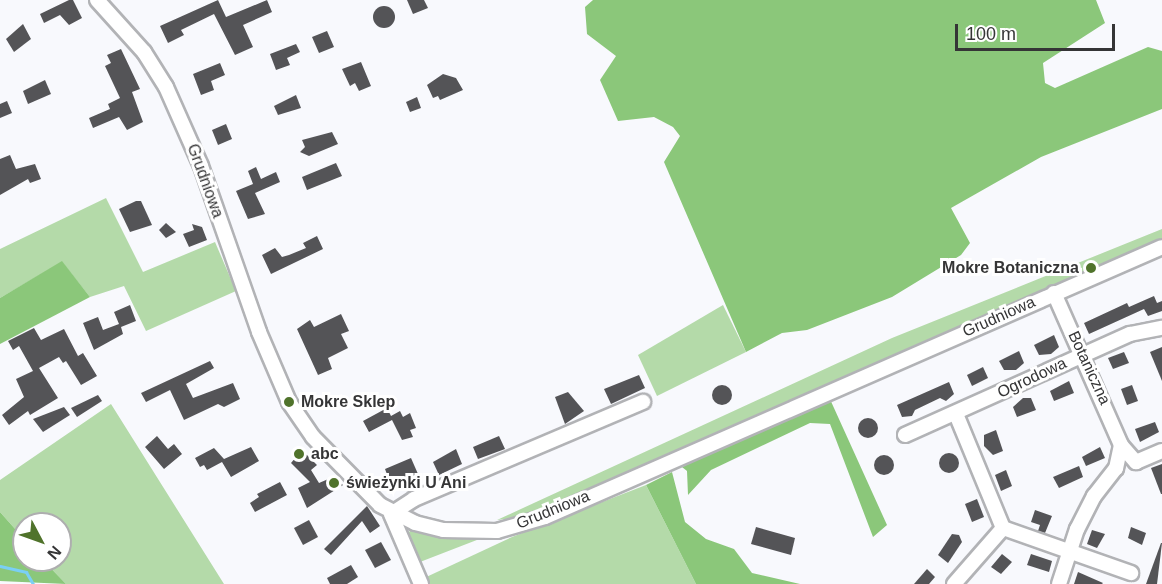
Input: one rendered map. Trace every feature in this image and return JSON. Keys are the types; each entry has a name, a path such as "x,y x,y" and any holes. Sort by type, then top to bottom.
{"street":[{"name":"Grudniowa","path":"97,0 144,52 166,87 201,166 289,402 312,438 391,513 443,530 497,531 545,517 1162,247"},
{"name":"Botaniczna","path":"1054,293 1083,354 1121,445 1136,462"},
{"name":"Ogrodowa","path":"905,435 1130,334 1162,328"},
{"path":"421,584 391,513 414,499 643,402"},
{"path":"956,414 1003,528"},
{"path":"1059,584 1070,549 1094,496 1112,473 1121,445"},
{"path":"1112,473 1162,451"},
{"path":"1003,528 1070,549 1131,573"},
{"path":"954,584 1003,528"}],"green space":[{"path":"593,0 1096,0 1105,23 1043,63 1045,83 1055,88 1148,47 1162,51 1162,109 1041,157 951,208 970,243 961,255 892,297 807,330 782,333 746,352 664,162 680,136 673,127 654,117 618,121 600,80 616,56 587,34 585,7"},
{"path":"106,198 143,272 215,242 236,291 146,331 124,286 90,297 62,262 0,298 0,249"},
{"path":"1162,229 1162,242 1081,274 530,516 497,520 892,338"},
{"path":"62,261 90,297 0,344 0,298"},
{"path":"723,305 746,352 657,396 638,355"},
{"path":"829,397 887,525 873,537 830,424 810,423 711,470 688,495 687,471 682,467"},
{"path":"111,404 224,584 66,584 54,572 72,572 72,512 12,512 12,526 0,512 0,480"},
{"path":"672,472 685,522 706,539 734,549 752,573 800,584 696,584 646,485"},
{"path":"646,485 696,584 424,584 422,579 512,537"},
{"path":"0,512 12,526 12,572 54,572 66,584 0,581"},
{"path":"411,529 482,538 420,562 414,560 405,539"}],"building":[{"path":"73,0 82,18 69,25 60,15 44,23 40,14"},
{"path":"218,0 226,17 267,0 272,12 243,25 253,47 235,55 214,14 181,30 184,35 168,43 160,26"},
{"path":"407,0 424,0 428,8 413,14"},
{"path":"384,6 392,9 395,17 392,25 384,28 376,25 373,17 376,9"},
{"path":"23,24 31,39 14,52 6,39"},
{"path":"327,31 334,47 319,53 312,37"},
{"path":"296,44 300,52 287,58 290,65 276,70 270,54"},
{"path":"121,49 140,89 132,92 143,122 127,130 119,117 93,128 89,118 110,109 108,104 120,98 105,66 111,63 107,55"},
{"path":"361,62 371,86 359,91 355,83 350,86 342,69"},
{"path":"220,63 225,75 211,81 214,90 201,95 193,74"},
{"path":"443,74 456,78 463,90 440,100 438,96 433,98 427,85"},
{"path":"45,80 51,94 28,104 23,91"},
{"path":"296,95 301,108 278,115 274,106"},
{"path":"417,97 421,108 410,112 406,102"},
{"path":"7,101 12,113 0,118 0,104"},
{"path":"226,124 232,139 218,145 212,130"},
{"path":"332,132 338,144 309,156 300,152 305,147 302,140"},
{"path":"10,155 16,169 35,164 41,179 30,183 28,179 0,195 0,159"},
{"path":"336,163 342,176 307,190 302,177"},
{"path":"256,167 261,179 276,172 280,182 255,193 265,214 248,219 236,191 253,184 248,171"},
{"path":"141,201 152,225 130,232 119,209"},
{"path":"166,223 176,232 166,238 159,230"},
{"path":"192,224 202,227 207,240 189,247 183,234 194,230"},
{"path":"317,236 323,249 271,274 262,255 275,248 282,257 289,255 306,248 303,243"},
{"path":"1154,296 1157,303 1162,301 1162,311 1148,316 1144,309 1089,334 1084,323 1127,303 1129,307"},
{"path":"130,305 136,321 121,327 123,334 94,350 83,323 98,317 103,330 119,324 114,312"},
{"path":"341,314 349,331 341,334 348,348 328,358 332,369 318,375 297,329 310,320 314,327"},
{"path":"34,328 41,340 64,329 78,356 83,353 97,376 81,385 66,361 63,363 59,357 39,368 58,398 30,415 28,411 9,425 2,415 24,397 16,379 33,371 19,346 13,350 8,341"},
{"path":"1054,335 1059,347 1051,354 1039,355 1034,345"},
{"path":"1162,347 1162,381 1150,352"},
{"path":"1019,351 1024,363 1016,370 1004,370 999,361"},
{"path":"1124,352 1129,363 1113,369 1108,358"},
{"path":"210,361 214,368 186,384 193,398 233,383 240,399 224,407 218,404 184,420 170,390 146,402 141,393"},
{"path":"983,367 988,378 972,386 967,375"},
{"path":"639,375 645,388 611,404 604,389"},
{"path":"1069,381 1074,393 1054,401 1050,391"},
{"path":"949,382 954,394 946,401 940,398 915,410 912,416 902,417 897,405"},
{"path":"718,385 726,385 732,391 732,399 726,405 718,405 712,399 712,391"},
{"path":"1132,385 1138,401 1127,405 1121,389"},
{"path":"568,392 584,411 565,424 555,397"},
{"path":"98,395 102,401 77,417 71,408"},
{"path":"1023,398 1031,398 1036,410 1017,417 1013,407"},
{"path":"64,407 70,415 43,432 33,419"},
{"path":"387,408 391,416 400,411 403,417 410,413 416,428 410,430 413,437 402,440 392,420 369,432 363,421"},
{"path":"868,418 875,421 878,428 875,435 868,438 861,435 858,428 861,421"},
{"path":"1155,422 1159,432 1140,442 1135,429"},
{"path":"996,430 1003,451 993,455 984,446 984,435"},
{"path":"157,436 168,449 174,444 182,454 164,469 145,447"},
{"path":"499,436 505,449 478,459 473,447"},
{"path":"251,447 259,461 231,477 222,462 207,470 204,465 200,467 195,458 214,448 224,459"},
{"path":"1100,447 1105,458 1086,466 1082,457"},
{"path":"456,449 462,464 439,475 433,462"},
{"path":"302,450 317,465 311,470 319,483 333,477 343,485 307,508 298,488 310,482 291,463"},
{"path":"949,453 956,456 959,463 956,470 949,473 942,470 939,463 942,456"},
{"path":"884,455 891,458 894,465 891,472 884,475 877,472 874,465 877,458"},
{"path":"411,458 418,474 409,477 413,486 403,490 399,481 391,485 385,469"},
{"path":"1162,464 1162,494 1161,494 1151,468"},
{"path":"1079,466 1083,477 1059,488 1053,477"},
{"path":"1006,470 1012,486 1001,491 995,475"},
{"path":"280,482 287,495 255,512 250,503 259,497 257,494"},
{"path":"977,499 984,517 972,522 965,504"},
{"path":"367,506 380,526 370,533 362,521 331,555 324,549"},
{"path":"1035,510 1052,516 1045,533 1038,531 1040,525 1031,522"},
{"path":"309,520 318,537 303,545 294,528"},
{"path":"756,527 795,538 791,555 751,544"},
{"path":"1131,527 1146,533 1142,545 1128,538"},
{"path":"1092,530 1105,534 1097,548 1087,544"},
{"path":"952,534 959,535 962,542 948,563 938,555"},
{"path":"381,542 391,560 375,568 365,550"},
{"path":"1161,543 1157,584 1146,584"},
{"path":"1002,554 1012,562 1001,574 991,567"},
{"path":"1031,554 1052,561 1049,572 1027,565"},
{"path":"351,565 358,577 347,584 330,584 327,578"},
{"path":"927,569 935,577 929,584 914,584"},
{"path":"1078,572 1103,583 1074,584"}],"waterway":[{"path":"0,566 26,572 33,584"}],"place":[{"name":"Mokre Botaniczna","path":"1091,268"},
{"name":"Mokre Sklep","path":"289,402"},
{"name":"abc","path":"299,454"},
{"name":"świeżynki U Ani","path":"334,483"}]}
